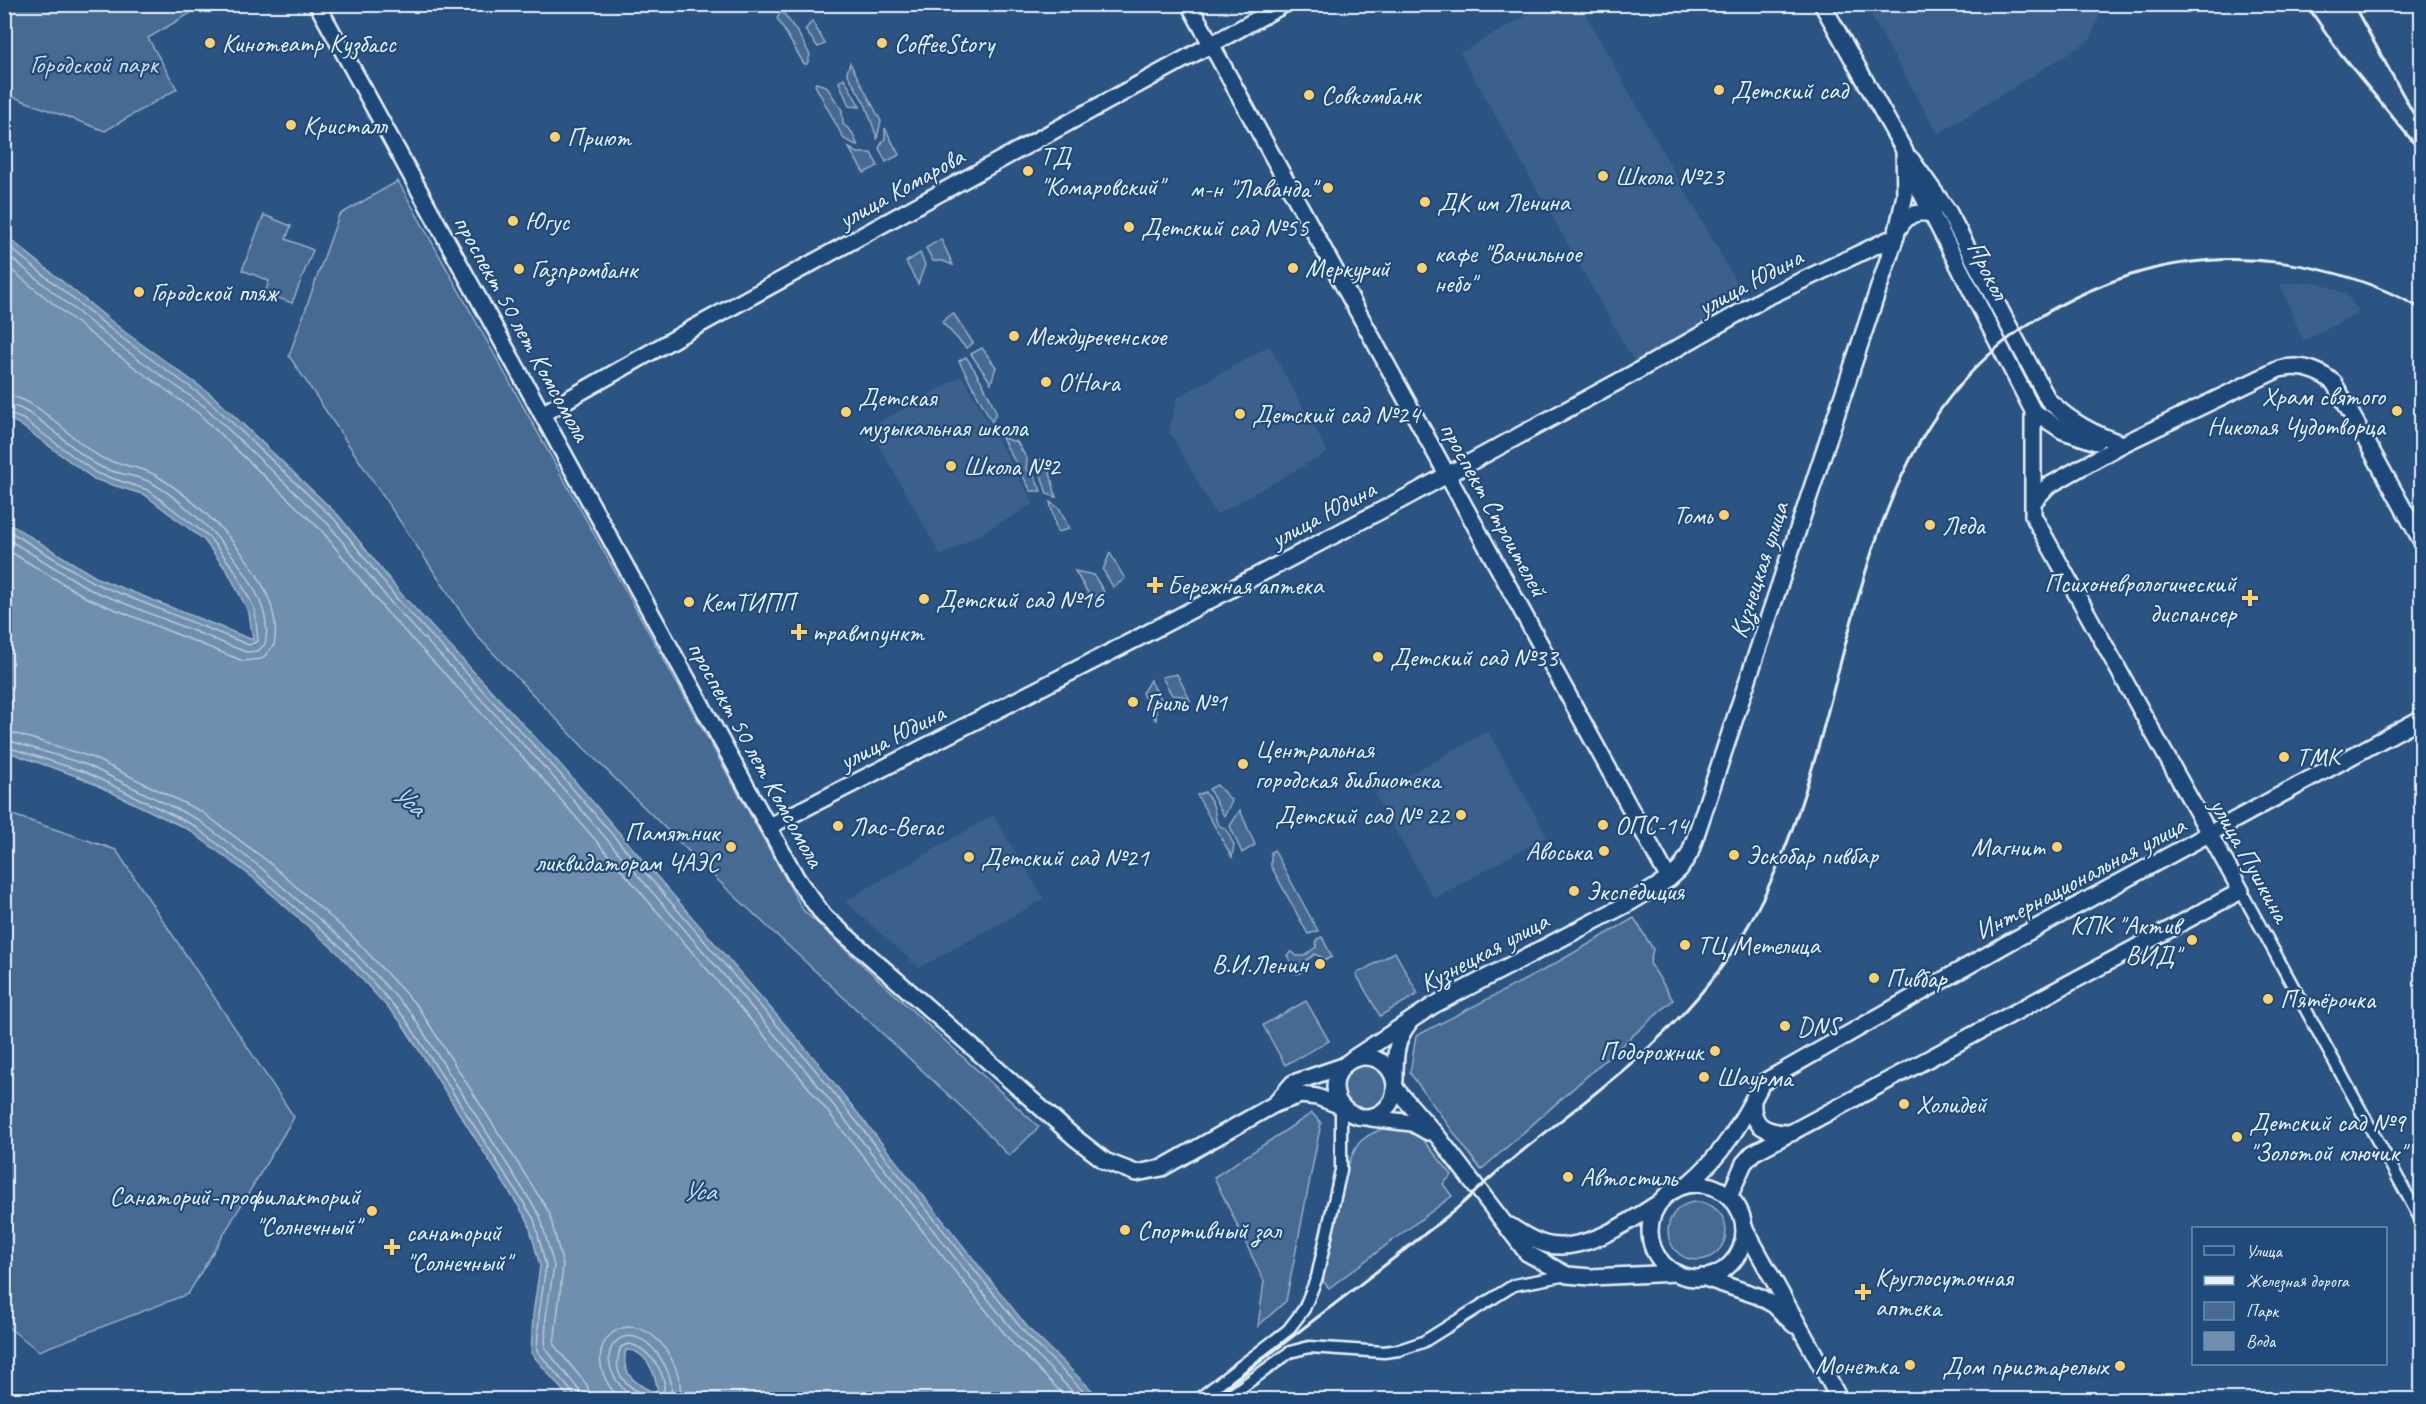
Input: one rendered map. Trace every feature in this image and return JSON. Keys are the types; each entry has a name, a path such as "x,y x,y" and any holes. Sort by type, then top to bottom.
{"main road":[{"name":"проспект 50 лет Комсомола","path":"317,4 768,827 797,879 824,916 1074,1137 1105,1161 1136,1173 1162,1168 1275,1104"},
{"name":"проспект Строителей","path":"1189,4 1669,879"},
{"name":"улица Комарова","path":"542,414 688,331 1285,4"},
{"name":"Кузнецкая улица","path":"1347,1063 1415,1016 1631,902 1669,879 1680,869 1697,837 1896,233 1905,195 1904,150 1822,4"},
{"name":"Прокол","path":"1904,150 1918,187 2033,411"},
{"path":"1904,150 1924,174 1948,211 2048,400 2069,419 2093,434 2123,444"},
{"name":"улица Юдина","path":"768,827 1131,642 1448,474 1765,298 1896,233 1906,217 1917,212 1933,214"},
{"path":"2034,501 2048,486 2123,444 2279,369 2306,368 2322,375 2334,384 2421,542"},
{"path":"2033,411 2063,431 2087,441 2123,444"},
{"path":"2033,411 2034,501"},
{"name":"улица Пушкина","path":"2034,501 2033,515 2036,521 2241,891"},
{"name":"Интернациональная улица","path":"1753,1099 1762,1083 2010,942 2421,718"},
{"path":"1729,1197 1744,1163 1753,1153 1865,1095 1937,1052 2241,891"},
{"path":"1365,1117 1383,1112 1389,1105 1395,1085 1395,1051 1402,1032 1415,1016"},
{"path":"1275,1104 1293,1083 1347,1063 1370,1057 1379,1060 1392,1072 1395,1085 1527,1253 1567,1275 1591,1277 1677,1273 1702,1277 1758,1296 1774,1305 1810,1343"},
{"path":"1341,1106 1334,1090 1338,1073 1347,1063"},
{"path":"1275,1104 1300,1095 1317,1097 1341,1106 1352,1114 1412,1123 1438,1138"},
{"path":"1753,1099 1752,1111 1756,1123 1764,1131 1792,1133"},
{"path":"1688,1184 1713,1163 1753,1099"},
{"path":"1502,1222 1541,1244 1568,1245 1595,1239 1623,1227 1677,1188 1688,1184 1703,1184 1717,1188 1737,1206 1744,1227 1840,1400"},
{"path":"1660,1202 1650,1228 1651,1242 1661,1260 1677,1273"},
{"path":"1702,1277 1716,1274 1732,1261 1743,1242 1744,1227"}],"street":[{"name":"улица Пушкина","path":"2241,891 2421,1222"},
{"path":"1197,1400 1288,1330 1304,1308 1317,1277 1341,1170 1341,1106"},
{"path":"1224,1400 1290,1352 1309,1347 1340,1347 1384,1352 1424,1342 1514,1285 1567,1275"}],"shaded area":[{"name":"Школа №23","path":"1546,4 1580,5 1746,299 1634,362 1460,53"},
{"path":"1865,5 2103,5 2090,40 1938,134"},
{"path":"2317,282 2345,293 2360,312 2303,341 2280,284"},
{"name":"Детский сад №24","path":"1269,346 1328,452 1216,515 1169,431 1177,398"},
{"name":"Школа №2","path":"962,376 1034,504 941,556 869,428"},
{"name":"Детский сад № 22","path":"1488,731 1547,836 1434,899 1375,794"},
{"name":"Детский сад №21","path":"993,815 1044,899 919,968 845,901"}],"green space":[{"name":"Городской парк","path":"4,5 204,5 148,38 177,89 105,131 5,94"},
{"path":"782,11 810,55 807,64 804,64 777,18"},
{"path":"812,21 825,44 818,47 805,30"},
{"path":"850,63 881,121 877,138 866,106 847,73"},
{"path":"844,78 860,107 849,106 839,82"},
{"path":"816,83 826,86 842,110 843,124 852,132 858,146 844,139"},
{"path":"885,128 899,155 886,162 879,148 885,138"},
{"path":"849,148 858,153 871,153 878,166 864,173"},
{"path":"398,181 803,910 1039,1127 1009,1156 970,1115 725,887 583,747 477,636 289,356 339,215"},
{"path":"264,215 291,226 286,239 313,250 292,303 265,293 269,281 242,270"},
{"path":"941,239 953,265 943,261 933,261 926,248"},
{"path":"920,253 925,265 918,284 906,262"},
{"path":"953,313 973,343 966,348 942,322"},
{"path":"982,348 996,367 991,383 971,354"},
{"path":"966,357 990,397 996,412 992,422 959,361"},
{"path":"1002,438 1017,442 1027,459 1026,469 1034,476 1041,491 1031,491"},
{"path":"1036,459 1047,460 1056,497 1047,494"},
{"path":"1050,502 1060,509 1069,529 1057,532"},
{"path":"1110,553 1125,579 1113,587 1103,570"},
{"path":"1075,571 1094,575 1104,592 1091,598"},
{"path":"1177,674 1190,700 1183,696 1172,695 1162,677"},
{"path":"1150,680 1161,699 1156,709 1156,721 1142,693"},
{"path":"1217,785 1232,801 1224,816 1209,789"},
{"path":"1205,792 1212,803 1218,824 1226,829 1234,845 1232,857 1197,795"},
{"path":"1240,810 1255,845 1242,853 1230,826"},
{"path":"4,812 116,850 294,1117 188,1294 39,1351 5,1325"},
{"path":"1274,850 1318,931 1308,934 1271,866 1271,852"},
{"path":"1634,918 1653,949 1650,963 1673,1000 1481,1170 1410,1073 1416,1036 1542,971"},
{"path":"1322,937 1332,957 1326,960 1315,954 1302,964 1303,971 1297,974 1287,955 1292,952 1297,956 1304,956 1316,947 1317,939"},
{"path":"1395,952 1418,994 1380,1016 1356,974"},
{"path":"1306,1001 1329,1041 1285,1065 1263,1025"},
{"path":"1364,1065 1379,1072 1386,1087 1379,1102 1364,1109 1349,1102 1342,1087 1349,1072"},
{"path":"1312,1113 1321,1123 1286,1301 1258,1326 1264,1281 1214,1177"},
{"path":"1399,1125 1415,1130 1452,1175 1443,1184 1452,1196 1329,1288 1322,1280 1347,1167 1361,1141 1384,1128"},
{"path":"1697,1202 1708,1204 1721,1215 1726,1231 1724,1242 1713,1255 1697,1260 1686,1258 1673,1247 1668,1231 1670,1220 1681,1207"}],"water":[{"name":"Уса","path":"5,235 126,333 212,395 339,516 402,595 559,763 818,1063 1029,1329 1101,1399 570,1399 531,1353 533,1315 540,1266 528,1221 401,1022 337,952 252,877 189,830 82,778 5,751 5,521 97,578 253,640 249,613 228,572 204,540 145,495 94,479 19,424 5,417","holes":["626,1350 645,1358 649,1364 658,1391 655,1393 635,1382 627,1371"]}],"railway":[{"path":"2306,4 2340,53 2422,153"},
{"path":"2353,4 2422,129"},
{"path":"1211,1400 1395,1258 1455,1210 1503,1167 1596,1093 1675,1022 1723,965 1775,873 1810,774 1865,574 1900,480 1951,396 2025,326 2131,275 2167,266 2204,261 2280,262 2317,269 2388,292 2422,309"}],"place":[{"name":"Кинотеатр Кузбасс","path":"210,43"},
{"name":"CoffeeStory","path":"882,43"},
{"name":"Детский сад","path":"1719,90"},
{"name":"Совкомбанк","path":"1309,95"},
{"name":"Кристалл","path":"291,125"},
{"name":"Приют","path":"555,137"},
{"name":"ТД \"Комаровский\"","path":"1028,171"},
{"name":"Школа №23","path":"1603,176"},
{"name":"м-н \"Лаванда\"","path":"1328,188"},
{"name":"ДК им Ленина","path":"1425,202"},
{"name":"Югус","path":"513,221"},
{"name":"Детский сад №55","path":"1129,227"},
{"name":"Меркурий","path":"1293,268"},
{"name":"кафе \"Ванильное небо\"","path":"1422,268"},
{"name":"Газпромбанк","path":"519,269"},
{"name":"Городской пляж","path":"139,292"},
{"name":"Междуреченское","path":"1014,336"},
{"name":"O'Hara","path":"1046,382"},
{"name":"Храм святого Николая Чудотворца","path":"2397,411"},
{"name":"Детская музыкальная школа","path":"846,412"},
{"name":"Детский сад №24","path":"1240,414"},
{"name":"Школа №2","path":"951,466"},
{"name":"Томь","path":"1724,515"},
{"name":"Леда","path":"1930,525"},
{"name":"Бережная аптека","path":"1155,585"},
{"name":"Психоневрологический диспансер","path":"2250,598"},
{"name":"Детский сад №16","path":"924,599"},
{"name":"КемТИПП","path":"689,602"},
{"name":"травмпункт","path":"799,632"},
{"name":"Детский сад №33","path":"1378,657"},
{"name":"Гриль №1","path":"1133,702"},
{"name":"ТМК","path":"2284,757"},
{"name":"Центральная городская библиотека","path":"1243,764"},
{"name":"Детский сад № 22","path":"1461,815"},
{"name":"ОПС-14","path":"1603,825"},
{"name":"Лас-Вегас","path":"838,826"},
{"name":"Памятник ликвидаторам ЧАЭС","path":"731,847"},
{"name":"Магнит","path":"2057,847"},
{"name":"Авоська","path":"1604,851"},
{"name":"Эскобар пивбар","path":"1734,855"},
{"name":"Детский сад №21","path":"969,857"},
{"name":"Экспедиция","path":"1574,891"},
{"name":"КПК ''Актив ВИД''","path":"2192,940"},
{"name":"ТЦ Метелица","path":"1685,945"},
{"name":"В.И.Ленин","path":"1320,964"},
{"name":"Пивбар","path":"1874,978"},
{"name":"Пятёрочка","path":"2268,999"},
{"name":"DNS","path":"1785,1026"},
{"name":"Подорожник","path":"1715,1051"},
{"name":"Шаурма","path":"1704,1077"},
{"name":"Холидей","path":"1904,1104"},
{"name":"Детский сад №9 \"Золотой ключик\"","path":"2237,1137"},
{"name":"Автостиль","path":"1568,1177"},
{"name":"Санаторий-профилакторий \"Солнечный\"","path":"372,1211"},
{"name":"Спортивный зал","path":"1125,1230"},
{"name":"санаторий \"Солнечный\"","path":"392,1247"},
{"name":"Круглосуточная аптека","path":"1863,1292"},
{"name":"Монетка","path":"1910,1365"},
{"name":"Дом пристарелых","path":"2120,1366"}]}
